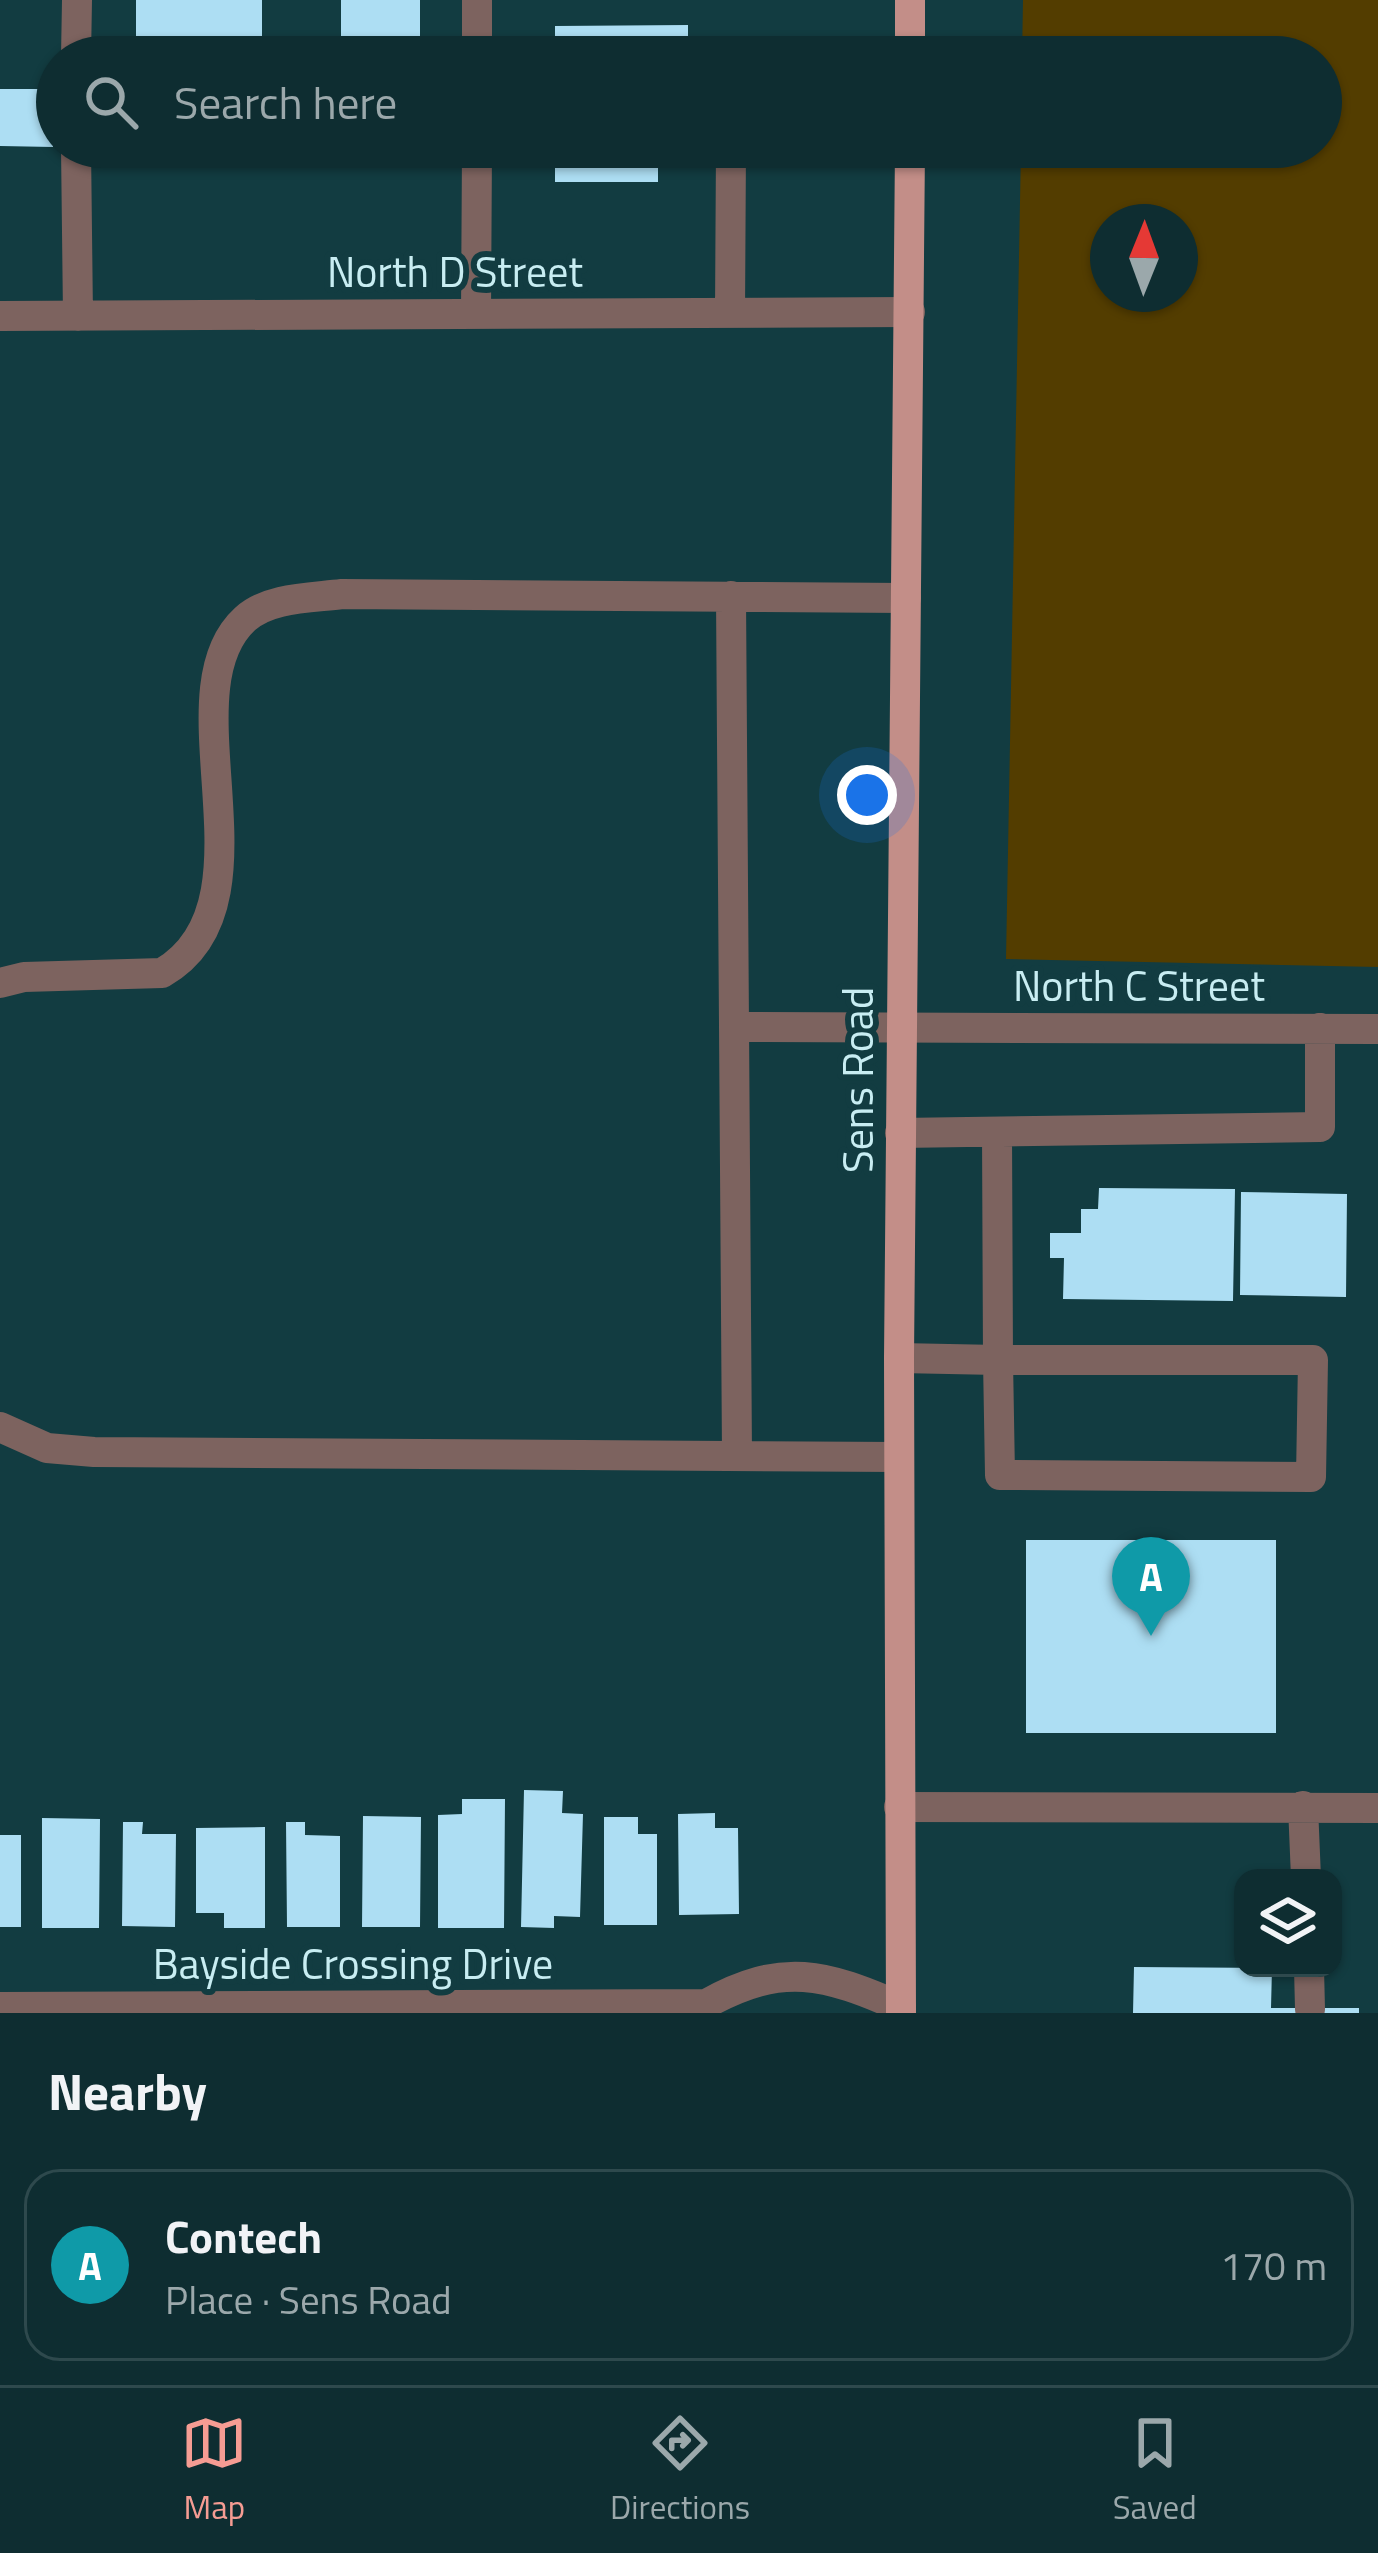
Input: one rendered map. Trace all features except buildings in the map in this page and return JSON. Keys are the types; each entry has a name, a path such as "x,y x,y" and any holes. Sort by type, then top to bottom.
{"main road":[{"path":"910,0 910,36"},
{"name":"Sens Road","path":"896,2011 910,168"}],"street":[{"path":"76,36 77,0"},
{"path":"477,36 478,0"},
{"path":"76,168 78,316"},
{"path":"476,314 477,168"},
{"path":"730,313 731,168"},
{"name":"North D Street","path":"0,316 910,312"},
{"path":"0,983 24,977 162,973 182,961 211,914 219,864 216,700 224,650 245,619 280,602 342,594 906,598"},
{"path":"731,596 737,1456"},
{"name":"North C Street","path":"734,1027 1378,1029"},
{"path":"900,1132 1320,1127 1320,1028"},
{"path":"898,1358 998,1360 1313,1360 1311,1477 1000,1475 998,1360 997,1132"},
{"path":"0,1427 47,1448 94,1452 898,1457"},
{"path":"899,1807 1378,1808"},
{"path":"1303,1807 1306,1869"},
{"name":"Bayside Crossing Drive","path":"0,2007 713,2009 758,1981 832,1977 896,2011"},
{"path":"1309,1977 1310,2009"}],"shaded area":[{"path":"1023,0 1378,0 1378,967 1006,959 1021,168 1342,168 1342,36 1022,36"}],"place":[{"name":"Contech","path":"1151,1636"}]}
